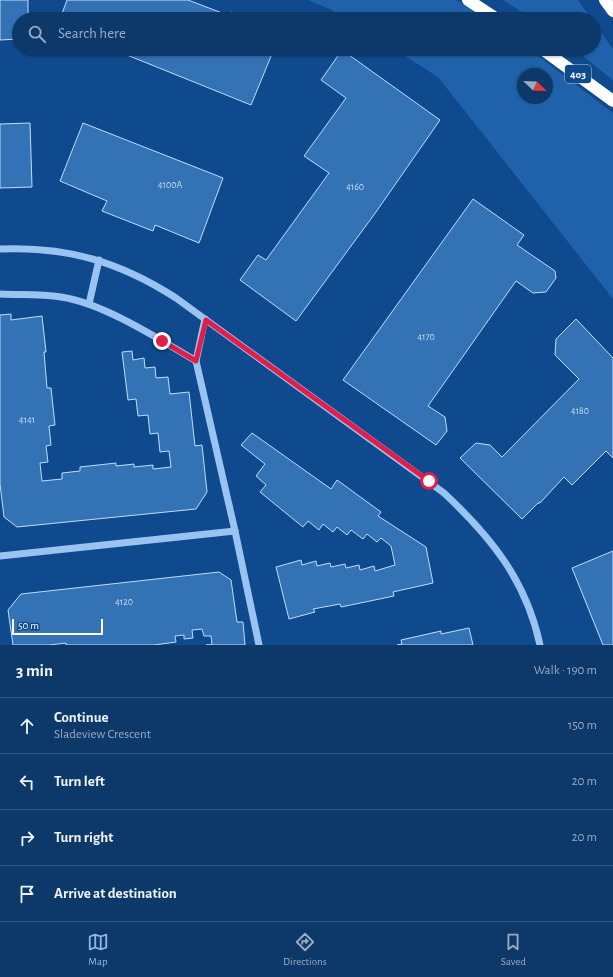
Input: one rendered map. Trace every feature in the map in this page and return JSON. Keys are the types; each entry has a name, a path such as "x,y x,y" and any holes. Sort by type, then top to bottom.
{"highway":[{"path":"468,0 486,12"},
{"path":"605,0 613,11"},
{"name":"403","path":"552,56 613,100"}],"street":[{"path":"0,249 45,250 75,253 99,260 149,280 444,493 468,515 492,542 512,572 527,602 540,645"},
{"path":"89,304 99,260"},
{"path":"0,294 61,297 89,304 162,341 196,361"},
{"path":"206,320 196,361 236,531 259,645"},
{"path":"0,556 236,531"}],"shaded area":[{"path":"308,0 456,0 476,12 334,12"},
{"path":"503,0 578,0 586,12 522,12"},
{"path":"601,33 613,49 613,80 583,56 601,56"},
{"path":"405,56 538,56 613,113 613,299 438,77"}],"building":[{"path":"0,0 28,0 28,12 12,12 12,39 0,40"},
{"path":"67,0 188,0 220,12 63,12"},
{"path":"129,56 271,56 251,105"},
{"path":"338,56 350,56 440,120 376,212 296,321 240,280 258,255 266,260 329,173 304,156 346,98 321,80"},
{"path":"30,123 32,187 0,188 0,124"},
{"path":"83,123 223,178 199,243 155,225 153,231 102,211 107,201 60,181"},
{"path":"473,199 524,235 517,245 555,271 556,278 546,292 533,293 516,281 428,406 445,417 447,431 436,445 343,380"},
{"path":"11,314 11,320 42,316 46,352 44,352 47,388 51,388 55,425 49,426 51,445 46,446 48,462 40,463 42,481 62,479 62,473 80,471 80,467 116,463 116,466 134,464 134,467 153,465 153,469 171,467 169,451 160,452 158,433 150,434 148,415 138,416 136,399 128,400 122,352 132,351 133,360 144,358 145,368 155,367 156,378 168,377 170,394 189,392 195,446 202,445 207,492 196,509 17,527 4,517 0,484 0,315"},
{"path":"576,319 613,358 613,458 606,451 572,485 564,477 540,503 538,503 522,519 460,458 476,443 490,445 502,457 579,379 555,355 556,339"},
{"path":"252,433 331,489 337,480 381,512 378,516 426,547 433,583 393,592 394,596 341,607 340,604 313,609 315,612 289,619 276,567 301,560 302,565 316,561 317,566 330,563 331,567 345,564 346,568 359,565 360,570 374,566 375,571 395,565 391,546 381,538 377,542 367,534 363,539 351,530 347,535 337,527 333,532 323,524 319,530 308,521 303,527 260,492 266,485 256,476 265,464 241,445"},
{"path":"613,551 613,645 603,645 572,568"},
{"path":"219,572 231,580 237,622 243,622 245,645 212,645 211,636 204,636 202,629 192,630 193,638 184,639 184,635 175,636 176,642 154,645 66,645 66,643 49,645 13,645 8,610 21,594"},
{"path":"469,628 473,645 397,645 402,644 401,640 441,631 441,634"}],"route":[{"path":"162,341 196,361 206,320 291,383 429,481"}]}
